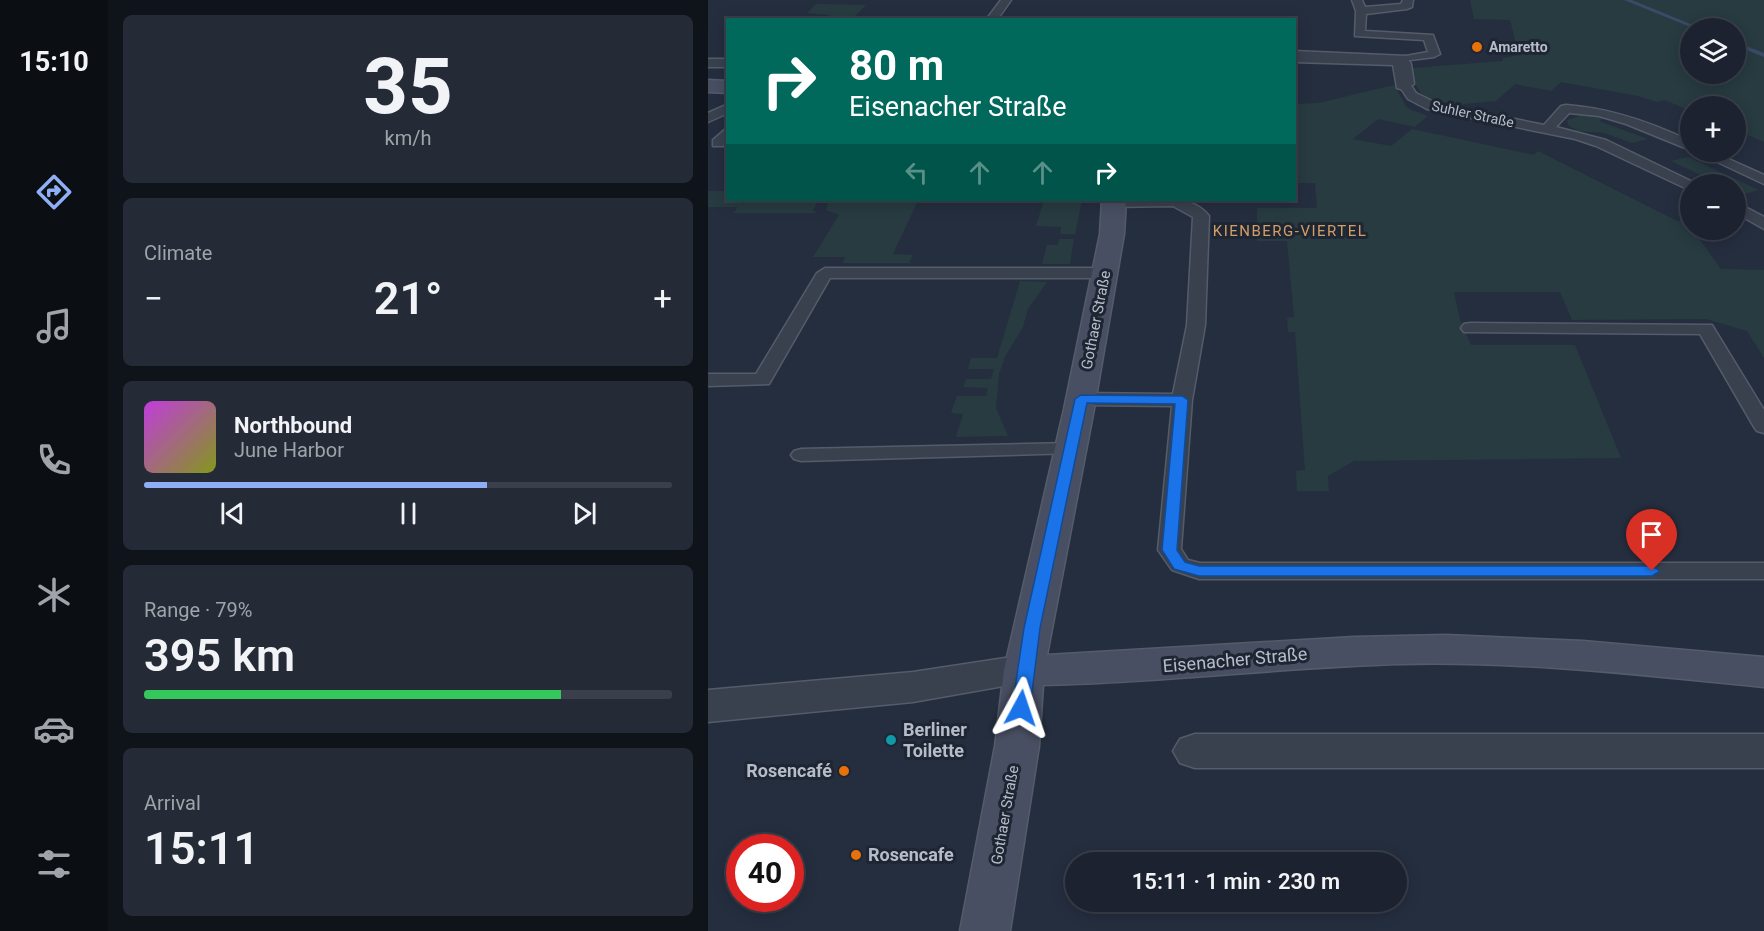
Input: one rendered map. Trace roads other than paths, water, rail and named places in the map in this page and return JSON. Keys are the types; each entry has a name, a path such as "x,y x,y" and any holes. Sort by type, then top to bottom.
{"street":[{"path":"1356,57 1359,34"},
{"path":"1296,56 1399,60"},
{"name":"Suhler Straße","path":"1399,60 1402,64 1404,84"},
{"path":"708,86 726,87"},
{"name":"Gothaer Straße","path":"986,931 1017,746 1024,670 1081,399 1104,273 1114,202"},
{"name":"Eisenacher Straße","path":"708,706 913,687 1024,670 1122,669 1321,653 1404,650 1589,656 1764,672"},
{"path":"1195,751 1764,751"}],"lane":[{"path":"992,18 1006,0"},
{"path":"1399,60 1434,54 1429,37 1359,34 1359,5 1403,7 1408,4 1408,0"},
{"path":"708,63 726,63"},
{"name":"Suhler Straße","path":"1404,84 1412,96 1432,106 1547,129 1601,143 1680,180"},
{"path":"708,118 726,109"},
{"path":"1547,129 1566,109 1583,110 1625,118 1680,142"},
{"path":"718,143 726,133"},
{"path":"1725,162 1764,180"},
{"name":"Gothaer Straße","path":"1114,202 1178,203 1190,205 1201,216 1196,325 1182,400 1169,550 1180,566 1199,571 1764,571"},
{"path":"1746,213 1764,224"},
{"path":"708,380 762,381 825,273 1104,273"},
{"path":"1470,328 1706,328 1764,427"},
{"path":"1081,399 1182,400"},
{"path":"801,455 1070,449"}],"waterway":[{"path":"1627,0 1680,21"},
{"path":"1746,48 1764,55"}],"place":[{"name":"Amaretto","path":"1477,47"},
{"name":"Berliner Toilette","path":"891,740"},
{"name":"Rosencafé","path":"844,771"},
{"name":"Rosencafe","path":"856,855"}],"district":[{"name":"KIENBERG-VIERTEL","path":"1290,231"}]}
